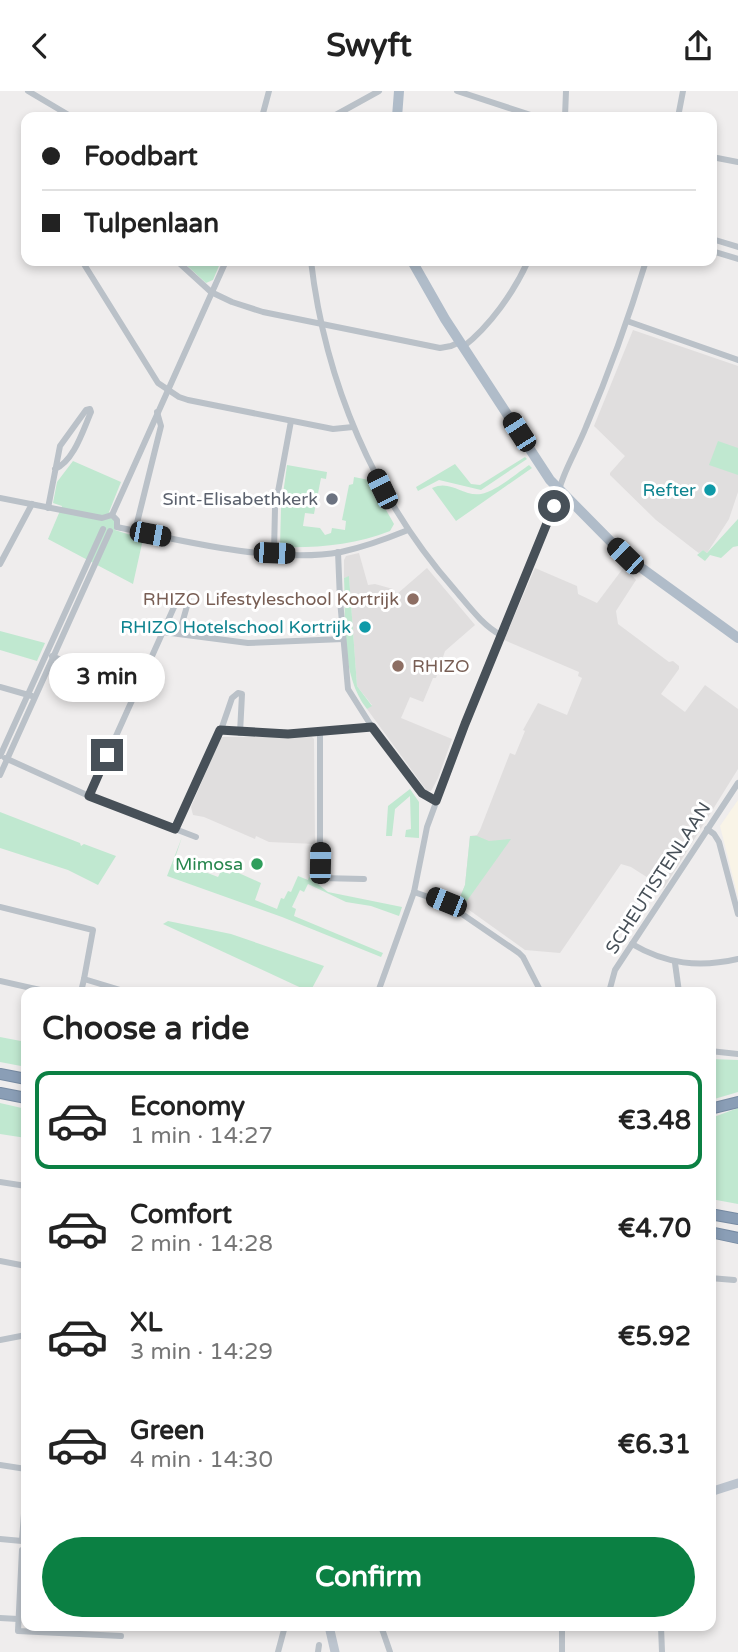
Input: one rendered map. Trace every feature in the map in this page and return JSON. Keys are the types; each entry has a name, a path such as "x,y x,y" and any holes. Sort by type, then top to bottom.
{"highway":[{"path":"0,1074 21,1078"},
{"path":"0,1093 21,1097"},
{"path":"716,1108 738,1102"},
{"path":"716,1215 738,1219"},
{"path":"716,1234 738,1238"}],"main road":[{"path":"397,112 399,91"},
{"path":"415,266 461,344 545,474 558,489 625,556 738,638"}],"street":[{"path":"28,91 64,112"},
{"path":"263,112 269,91"},
{"path":"341,112 379,91"},
{"path":"457,91 522,112"},
{"path":"565,112 566,91"},
{"path":"679,112 682,91"},
{"path":"717,158 738,162"},
{"path":"717,241 738,247"},
{"path":"717,253 738,259"},
{"path":"85,266 158,383 168,391 188,400 291,421 333,429 353,427"},
{"path":"182,266 211,292 263,312 440,348 461,344 478,335 493,317 525,266"},
{"path":"0,498 102,518 112,515 224,266"},
{"path":"312,266 321,323 353,427 382,489 408,530 460,597 501,635"},
{"path":"380,987 410,906 426,827 554,506 558,489 586,428 627,321 644,266"},
{"path":"627,321 738,360"},
{"path":"48,508 55,469 60,446 74,425 90,409 73,452 60,468 55,469"},
{"path":"135,531 161,426 157,412"},
{"path":"274,553 275,508 291,421"},
{"path":"0,563 32,504"},
{"path":"112,515 117,520 117,527"},
{"path":"102,518 101,524 106,530"},
{"path":"106,530 117,527 242,550 274,553 338,552 408,530"},
{"path":"0,775 2,757 52,656 106,530"},
{"path":"32,697 106,530"},
{"path":"338,552 348,689 372,727 422,793 436,801"},
{"path":"89,796 179,596 183,595 189,599 179,634"},
{"path":"163,632 248,643 343,639"},
{"path":"52,656 136,694"},
{"path":"0,687 32,697"},
{"path":"175,829 232,698 238,693 242,694 243,702 240,733"},
{"path":"220,730 288,734 372,727"},
{"path":"320,733 320,878 364,879"},
{"path":"2,757 89,796 196,837"},
{"name":"SCHEUTISTENLAAN","path":"610,987 615,969 738,783"},
{"path":"707,829 719,842 738,914"},
{"path":"414,892 446,902 519,953 538,987"},
{"path":"0,907 93,930 82,987"},
{"path":"632,944 675,963 712,964 738,960"},
{"path":"675,963 678,987"},
{"path":"84,979 110,987"},
{"path":"0,981 27,987"},
{"path":"716,1052 738,1054"},
{"path":"0,1182 21,1185"},
{"path":"0,1261 21,1265"},
{"path":"716,1278 734,1280"},
{"path":"0,1340 21,1336"},
{"path":"0,1465 21,1468"},
{"path":"716,1490 738,1483"},
{"path":"0,1539 21,1541"},
{"path":"21,1584 18,1631 121,1636"},
{"path":"0,1618 18,1619"},
{"path":"278,1652 284,1631"},
{"path":"330,1631 335,1652"},
{"path":"383,1631 390,1652"},
{"path":"562,1631 562,1652"},
{"path":"662,1631 662,1652"}],"shaded area":[{"path":"633,330 738,366 738,492 729,519 707,553 703,550 699,553 656,520 610,475 625,456 594,426"},
{"name":"RHIZO","path":"359,553 368,585 393,589 397,594 427,568 475,625 445,651 436,678 433,678 423,702 410,697 401,718 452,739 431,791 427,791 367,709 372,705 357,686 349,577 344,578 344,560 346,556"},
{"path":"624,567 636,580 616,611 618,624 669,662 673,661 679,666 661,694 685,712 705,685 738,709 738,769 664,888 631,867 621,864 560,953 525,950 458,902 465,885 470,836 477,835 480,830 510,753 515,755 525,731 523,730 538,703 567,715 582,678 578,676 579,672 504,640 535,568 577,586 578,594 597,603"},
{"path":"221,737 314,739 315,844 269,842 256,836 255,839 204,817 193,815 191,807"},
{"path":"738,800 738,897 720,826"}],"green space":[{"path":"187,266 219,266 213,280 206,283"},
{"path":"718,441 738,448 738,475 709,465"},
{"path":"525,457 527,459 481,490 439,480 418,491 416,487 455,464 471,484 480,485"},
{"path":"73,461 121,482 109,512 114,516 115,530 143,539 133,584 48,539 62,506 53,503 57,482"},
{"path":"287,465 327,472 326,479 321,478 314,514 305,513 303,526 320,528 325,535 331,533 332,528 345,530 346,521 342,520 349,485 353,484 354,477 369,480 394,524 390,531 336,545 280,547 281,509"},
{"path":"529,465 532,468 456,521 432,488 445,486 468,493 487,493"},
{"path":"738,519 738,546 721,558 710,555 705,561 697,555 703,550 707,553"},
{"path":"349,576 357,686 372,706 367,709 358,695 348,664 344,578"},
{"path":"0,631 45,643 37,661 0,650"},
{"path":"410,789 419,802 419,838 405,837 406,830 411,829 410,796 395,809 392,836 386,836 388,806"},
{"path":"0,812 80,843 81,846 84,844 116,856 98,885 68,870 0,848"},
{"path":"470,836 489,841 511,839 464,905 458,902 465,885"},
{"path":"182,837 173,864 190,872 192,867 218,877 221,871 230,874 232,870 261,883 255,900 277,909 281,898 284,899 288,891 291,892 298,876 308,880 309,877 328,892 402,907 399,916 371,906 346,902 308,884 304,892 300,890 292,907 296,909 294,916 383,953 381,957 282,917 167,876"},
{"path":"168,921 231,934 324,966 313,987 299,987 163,924"},
{"path":"0,1037 21,1041 21,1066 0,1062"},
{"path":"716,1059 738,1060 738,1092 716,1099"},
{"path":"0,1103 21,1108 21,1137 0,1134"},
{"path":"738,1108 738,1204 716,1200 716,1116"}],"place":[{"name":"Refter","path":"710,490"},
{"name":"Sint-Elisabethkerk","path":"332,499"},
{"name":"RHIZO Lifestyleschool Kortrijk","path":"413,599"},
{"name":"RHIZO Hotelschool Kortrijk","path":"365,627"},
{"name":"RHIZO","path":"398,666"},
{"name":"Mimosa","path":"257,864"}],"route":[{"path":"107,755 89,796 175,829 220,730 288,734 372,727 422,793 436,801 554,506"}]}
